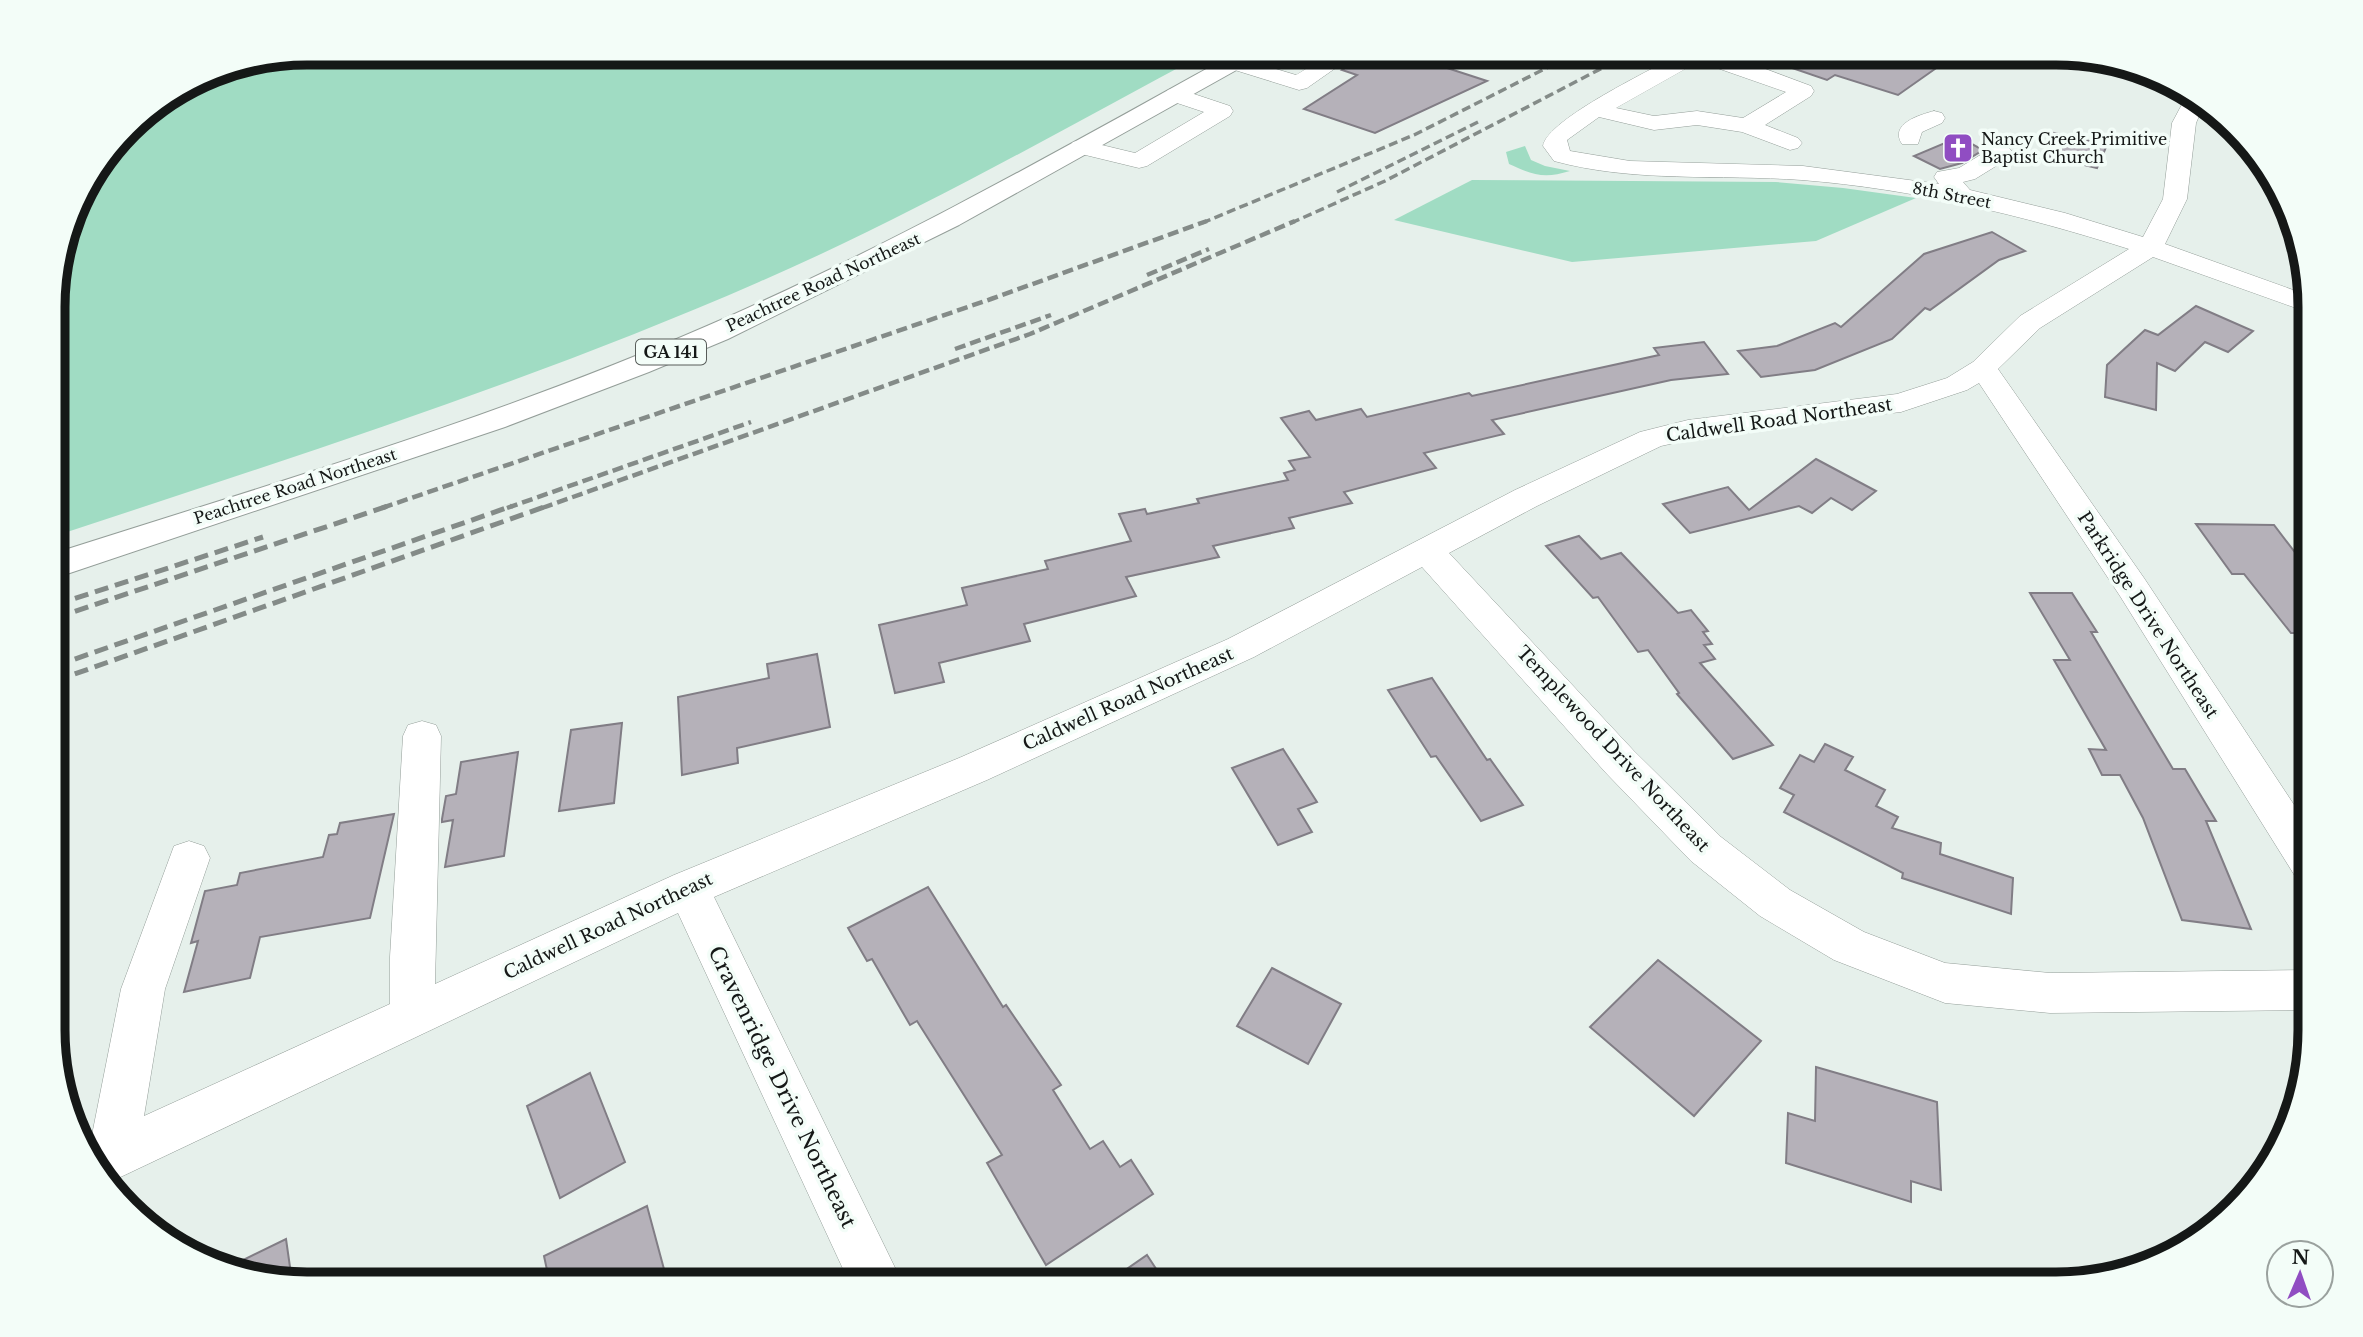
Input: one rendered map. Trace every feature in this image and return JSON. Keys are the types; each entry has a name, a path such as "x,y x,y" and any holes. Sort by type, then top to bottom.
{"highway":[{"name":"Peachtree Road Northeast","path":"65,563 452,435 638,366 906,245 1228,65"}],"street":[{"path":"1259,65 1298,83 1326,65"},
{"path":"1595,110 1674,65"},
{"path":"1728,65 1803,91 1746,126"},
{"path":"1081,147 1139,160 1222,111 1176,95"},
{"path":"2151,247 2175,199 2184,123 2192,107"},
{"path":"1595,110 1654,123 1697,118 1746,126 1790,143"},
{"name":"8th Street","path":"1595,110 1556,138 1555,146 1562,156 1580,162 1619,167 1748,170 1831,176 1962,196 2053,218 2151,247 2298,301"},
{"path":"1910,139 1910,129 1934,118"},
{"path":"1962,196 1947,177 1966,174 2001,153 1997,148"},
{"path":"1831,176 1854,164 1877,162"},
{"name":"Caldwell Road Northeast","path":"103,1161 689,888 973,769 1241,648 1526,498 1651,439 1688,430 1792,415 1901,403 1957,384 1983,368 2030,322 2151,247"},
{"name":"Parkridge Drive Northeast","path":"1983,368 2132,587 2298,845"},
{"name":"Templewood Drive Northeast","path":"1426,550 1620,762 1706,849 1775,903 1849,946 1944,983 2050,993 2298,990"},
{"path":"413,1017 412,957 422,736"},
{"path":"103,1161 143,989 189,858"},
{"name":"Cravenridge Drive Northeast","path":"689,888 704,926 871,1272"}],"green space":[{"path":"306,65 1184,65 985,172 759,282 498,386 65,533 65,306 69,259 78,229 97,185 125,147 172,105 199,90 244,73"},
{"path":"1525,146 1531,160 1570,171 1539,175 1509,164 1506,152"},
{"path":"1472,180 1776,182 1916,198 1816,241 1572,262 1394,220"}],"building":[{"path":"1350,65 1438,65 1487,81 1375,133 1304,109 1357,75 1342,70"},
{"path":"1783,65 1941,65 1898,95 1835,75 1827,80"},
{"path":"2054,133 2107,145 2097,168 2043,155"},
{"name":"Nancy Creek Primitive Baptist Church","path":"1959,137 1983,150 1962,163 1940,169 1914,156"},
{"path":"1992,232 2025,251 1999,260 1930,310 1925,308 1892,339 1815,370 1761,377 1738,351 1777,346 1835,323 1841,327 1924,254"},
{"path":"2196,306 2253,331 2228,352 2205,342 2175,371 2157,363 2156,410 2105,397 2107,365 2145,330 2158,335"},
{"path":"1704,342 1728,374 1671,380 1492,420 1504,434 1424,453 1436,468 1344,492 1352,503 1289,518 1294,528 1213,546 1219,557 1126,577 1136,596 1024,624 1030,641 939,663 944,682 895,693 879,625 967,605 962,588 1048,569 1045,561 1131,541 1119,514 1145,509 1147,514 1199,503 1197,499 1288,480 1284,473 1295,470 1289,461 1310,457 1281,418 1309,411 1316,420 1361,409 1367,417 1469,393 1472,396 1659,355 1654,348"},
{"path":"1816,459 1876,491 1852,510 1831,498 1812,513 1799,506 1690,533 1663,504 1728,487 1749,510"},
{"path":"2196,524 2274,525 2298,556 2298,633 2291,633 2244,574 2232,574"},
{"path":"1579,536 1601,559 1621,553 1678,613 1691,610 1708,631 1703,632 1712,644 1704,645 1715,659 1700,663 1773,745 1733,759 1677,694 1679,693 1648,650 1638,652 1598,597 1593,598 1546,546"},
{"path":"2030,593 2072,593 2097,632 2091,632 2173,769 2185,769 2216,821 2206,821 2251,929 2182,920 2143,818 2120,775 2102,775 2089,749 2106,750 2054,660 2070,660"},
{"path":"817,654 830,727 737,748 738,763 682,775 678,697 769,678 767,664"},
{"path":"1432,678 1487,760 1490,759 1523,805 1481,821 1436,756 1431,757 1388,690"},
{"path":"622,723 614,803 559,811 571,730"},
{"path":"1825,744 1853,757 1845,770 1885,790 1876,806 1898,817 1892,828 1941,843 1940,854 2013,878 2011,914 1902,878 1903,873 1784,812 1794,795 1780,788 1800,755 1814,762"},
{"path":"1283,749 1317,802 1298,809 1312,832 1278,845 1232,768"},
{"path":"518,752 504,856 445,867 453,820 442,822 442,819 446,796 456,794 461,762"},
{"path":"394,814 370,918 260,937 250,978 184,992 198,941 191,943 205,891 237,885 240,873 323,857 329,835 337,834 340,823"},
{"path":"928,887 1003,1007 1006,1005 1061,1085 1053,1090 1090,1149 1103,1141 1120,1167 1131,1160 1153,1194 1046,1265 987,1163 1002,1155 917,1021 910,1025 872,959 867,961 848,928"},
{"path":"1658,960 1761,1041 1694,1116 1590,1027"},
{"path":"1272,968 1341,1004 1308,1064 1237,1026"},
{"path":"1816,1067 1937,1102 1941,1190 1911,1181 1911,1202 1786,1163 1788,1113 1815,1121"},
{"path":"590,1073 625,1162 560,1198 527,1106"},
{"path":"647,1206 665,1272 547,1272 544,1256"},
{"path":"286,1239 291,1271 239,1262"},
{"path":"1147,1255 1158,1272 1122,1272"}],"railway":[{"path":"1206,222 1414,135 1552,65"},
{"path":"1291,223 1385,181 1608,65"},
{"path":"1337,192 1478,122"},
{"path":"542,508 1030,334 1295,221"},
{"path":"382,508 991,299 1206,222"},
{"path":"1147,275 1209,249"},
{"path":"955,349 1051,315"},
{"path":"507,508 751,422"},
{"path":"65,615 388,506"},
{"path":"65,662 512,506"},
{"path":"65,677 547,506"},
{"path":"65,602 263,537"}],"place":[{"name":"Nancy Creek Primitive Baptist Church","path":"1958,148"}]}
